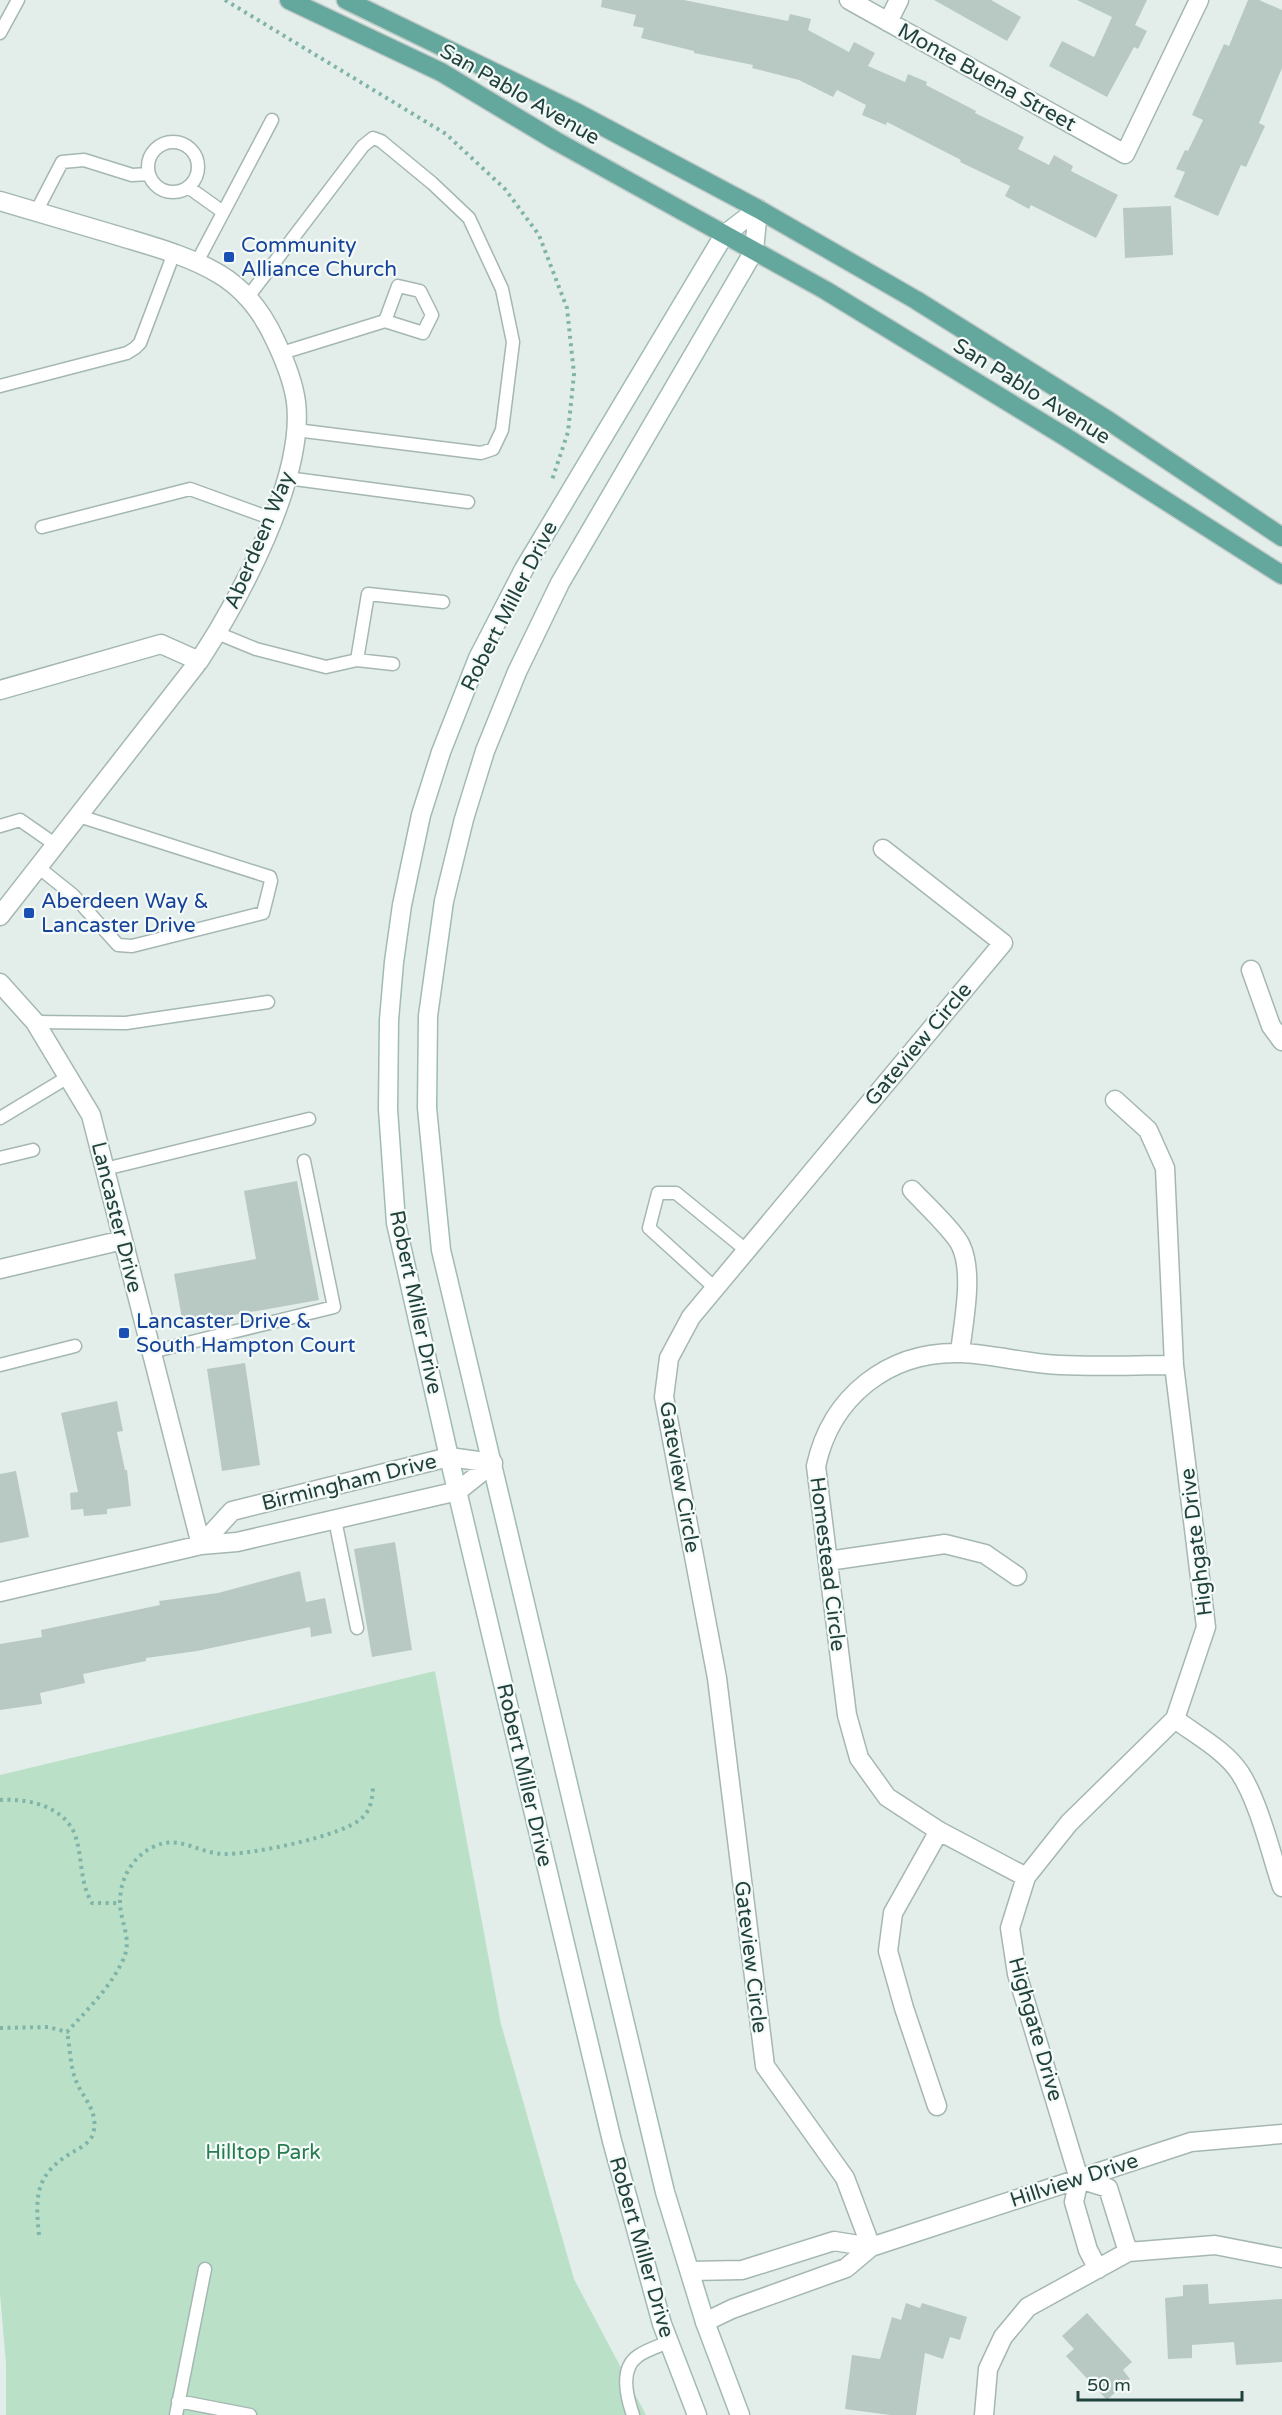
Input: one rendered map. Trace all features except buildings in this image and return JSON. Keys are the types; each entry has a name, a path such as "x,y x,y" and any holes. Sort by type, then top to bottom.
{"main road":[{"name":"San Pablo Avenue","path":"289,0 441,72 556,141 825,290 1064,436 1282,575"},
{"name":"San Pablo Avenue","path":"346,0 574,111 758,209 916,300 1109,421 1282,537"}],"street":[{"name":"Monte Buena Street","path":"849,0 1125,154 1199,0"},
{"path":"888,22 899,0"},
{"name":"Aberdeen Way","path":"0,201 174,253 197,262 240,287 266,320 282,353 296,402 293,456 273,519 247,577 217,633 199,661 0,916"},
{"path":"724,235 758,209"},
{"path":"754,251 758,209"},
{"name":"Robert Miller Drive","path":"697,2415 669,2342 612,2141 449,1457 396,1223 388,1109 389,1020 402,905 422,814 441,752 478,658 519,579 724,235"},
{"name":"Robert Miller Drive","path":"740,2415 705,2322 665,2192 441,1250 426,1108 428,1016 444,902 464,819 485,750 517,672 560,583 754,251"},
{"path":"0,690 161,644 199,661"},
{"name":"Gateview Circle","path":"871,2247 845,2178 765,2066 717,1678 664,1397 669,1358 691,1317 1003,943 883,849"},
{"path":"1251,970 1271,1026 1282,1041"},
{"name":"Lancaster Drive","path":"0,983 35,1022 91,1115 201,1545"},
{"name":"Highgate Drive","path":"1079,2179 1017,1974 1010,1928 1026,1877 1069,1823 1174,1719 1206,1627 1174,1365 1165,1168 1148,1130 1115,1100"},
{"path":"912,1190 961,1244 966,1260 967,1290 960,1353"},
{"path":"0,1269 123,1240"},
{"name":"Homestead Circle","path":"1026,1877 939,1831 887,1797 859,1758 847,1715 816,1466 822,1443 835,1418 861,1386 897,1363 960,1353 1059,1365 1174,1365"},
{"name":"Birmingham Drive","path":"201,1545 232,1510 449,1457 493,1463"},
{"name":"Birmingham Drive","path":"0,1592 201,1545 237,1542 458,1491 493,1463"},
{"path":"828,1561 945,1545 985,1554 1017,1576"},
{"path":"1174,1719 1218,1750 1240,1772 1254,1805 1282,1887"},
{"path":"937,2106 904,2008 888,1951 893,1913 939,1831"},
{"name":"Hillview Drive","path":"871,2247 1191,2142 1282,2134"},
{"path":"1098,2269 1088,2250 1074,2202 1079,2179 1108,2188 1128,2252"},
{"path":"690,2271 742,2270 834,2241 871,2247"},
{"path":"984,2415 988,2368 1003,2337 1029,2307 1128,2252 1215,2245 1282,2258"},
{"path":"705,2322 732,2308 846,2268 871,2247"}],"lane":[{"path":"0,33 18,0"},
{"path":"197,262 272,120"},
{"path":"248,297 363,146 373,138 381,141 432,183 469,218 502,289 513,342 502,430 493,449 481,453 296,430"},
{"path":"168,142 178,142 187,146 194,153 198,162 198,172 188,187 178,192 168,192 159,188 149,174 148,162 152,153 159,146 168,142"},
{"path":"36,212 62,162 84,160 132,175 149,174"},
{"path":"188,187 223,212"},
{"path":"0,386 135,348 140,343 174,253"},
{"path":"282,353 386,321"},
{"path":"287,478 468,502"},
{"path":"42,527 190,489 273,519"},
{"path":"357,660 368,594 443,602"},
{"path":"217,633 256,649 326,668 357,660 393,664"},
{"path":"38,867 73,895 118,945 132,946 262,913 271,881 270,877 79,816"},
{"path":"0,826 20,820 56,845"},
{"path":"35,1022 126,1023 268,1002"},
{"path":"0,1118 68,1077"},
{"path":"105,1169 309,1119"},
{"path":"0,1158 33,1150"},
{"path":"152,1352 334,1307 304,1161"},
{"path":"715,1288 649,1228 658,1193 676,1193 746,1250"},
{"path":"0,1365 75,1346"},
{"path":"335,1520 357,1628"},
{"path":"176,2415 205,2269"},
{"path":"633,2415 626,2396 627,2372 636,2356 669,2342"},
{"path":"178,2401 250,2415"}],"path":[{"path":"67,2032 108,1986 124,1958 127,1931 120,1903 125,1874 135,1860 153,1846 175,1841 222,1854 246,1852 333,1834 362,1818 371,1804 373,1788"},
{"path":"0,1800 17,1798 44,1805 61,1816 74,1833 84,1888 92,1903 120,1903"},
{"path":"0,2028 48,2027 67,2032"},
{"path":"39,2235 36,2201 43,2179 65,2157 84,2146 93,2135 94,2120 90,2104 75,2079 67,2032"}],"green space":[{"name":"Hilltop Park","path":"435,1671 501,2024 574,2279 646,2415 6,2415 6,2364 0,2294 0,1775"}],"place":[{"name":"Community Alliance Church","path":"229,257"},
{"name":"Aberdeen Way & Lancaster Drive","path":"29,913"},
{"name":"Lancaster Drive & South Hampton Court","path":"124,1333"}]}
